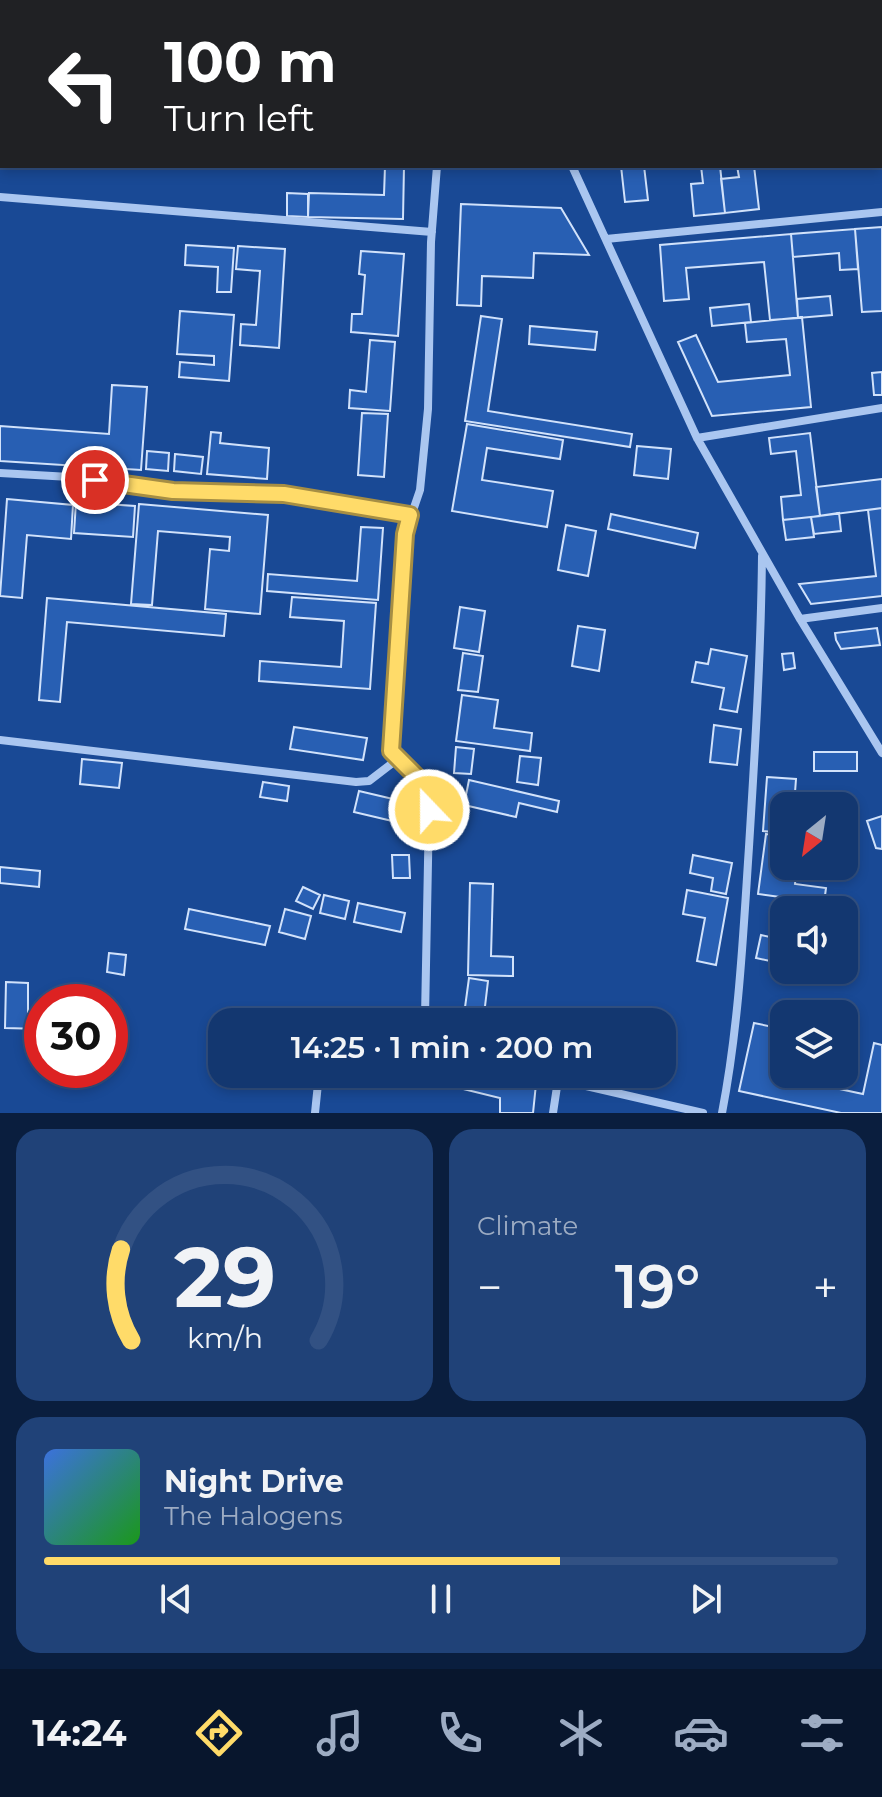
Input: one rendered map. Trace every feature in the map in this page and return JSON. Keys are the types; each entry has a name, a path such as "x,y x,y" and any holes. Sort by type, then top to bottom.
{"street":[{"path":"425,1008 429,810 426,786 391,751 405,534 420,490 428,409 432,232 437,168"},
{"path":"573,168 697,438 800,619 882,753"},
{"path":"0,197 432,232"},
{"path":"606,239 882,212"},
{"path":"697,438 882,408"},
{"path":"0,473 70,477 173,491 284,494 410,515"},
{"path":"722,1113 734,1054 745,911 756,734 762,552"},
{"path":"800,619 882,608"},
{"path":"0,740 356,782 369,781 399,758"},
{"path":"315,1113 318,1088"},
{"path":"553,1113 557,1088"},
{"path":"593,1088 703,1113"}],"building":[{"path":"385,168 404,168 403,219 308,217 309,193 384,195"},
{"path":"621,168 644,168 648,200 625,202"},
{"path":"701,168 720,168 725,213 694,216 691,184 703,183"},
{"path":"737,168 754,168 759,209 725,213 721,179 739,177"},
{"path":"287,193 308,194 308,217 287,216"},
{"path":"461,204 561,208 589,255 534,253 533,278 482,276 481,306 457,305"},
{"path":"882,227 882,311 862,312 855,229"},
{"path":"855,229 858,269 840,270 839,253 793,257 791,234"},
{"path":"791,234 798,318 770,320 764,262 686,268 689,299 664,301 660,245"},
{"path":"186,245 234,248 231,292 217,292 218,267 185,265"},
{"path":"238,246 285,249 279,348 240,345 241,324 256,325 260,271 236,269"},
{"path":"361,251 404,254 398,336 351,332 352,314 362,314 365,275 359,274"},
{"path":"830,296 832,315 798,318 797,299"},
{"path":"749,304 751,322 712,326 710,308"},
{"path":"180,311 234,315 229,381 179,377 180,362 214,365 214,356 177,354"},
{"path":"481,316 502,319 488,411 632,434 630,447 465,421"},
{"path":"802,317 811,407 712,416 678,342 696,335 718,382 790,375 786,339 747,342 745,323"},
{"path":"530,326 597,332 595,350 529,344"},
{"path":"370,340 395,342 390,411 349,408 350,390 366,392"},
{"path":"882,372 882,395 874,395 872,373"},
{"path":"112,385 147,387 141,470 0,461 0,426 109,434"},
{"path":"362,413 388,414 384,477 358,475"},
{"path":"467,424 563,440 560,459 487,448 482,480 553,491 547,527 452,511"},
{"path":"211,432 221,433 220,443 269,448 267,479 207,474"},
{"path":"810,433 820,516 783,520 781,497 801,495 796,451 771,454 769,438"},
{"path":"637,446 671,449 668,479 634,475"},
{"path":"147,451 169,453 168,471 146,469"},
{"path":"175,454 203,457 201,474 174,471"},
{"path":"882,479 882,508 820,516 816,487"},
{"path":"7,499 73,505 71,539 27,535 22,598 0,596"},
{"path":"76,502 135,506 133,537 74,533"},
{"path":"139,504 268,515 260,614 205,609 210,549 229,551 230,537 158,531 152,605 131,604"},
{"path":"882,508 882,596 811,604 799,584 876,576 868,510"},
{"path":"839,513 841,531 814,534 811,517"},
{"path":"611,514 698,533 695,548 608,529"},
{"path":"811,517 814,537 786,540 783,520"},
{"path":"566,525 596,531 588,576 558,570"},
{"path":"361,527 383,528 378,600 267,591 268,574 357,581"},
{"path":"292,597 376,603 370,689 259,681 260,661 341,667 344,621 290,617"},
{"path":"47,598 226,614 224,636 67,622 60,702 39,700"},
{"path":"460,607 485,611 479,652 454,648"},
{"path":"578,626 605,630 599,671 572,666"},
{"path":"877,628 880,645 841,649 836,640 835,633"},
{"path":"711,649 747,656 737,712 720,709 724,688 692,682 696,662 708,664"},
{"path":"463,653 483,656 478,692 458,690"},
{"path":"793,653 795,668 784,670 782,654"},
{"path":"462,695 498,700 494,728 532,733 530,751 456,741"},
{"path":"714,725 741,729 737,765 710,762"},
{"path":"294,727 367,738 363,760 290,749"},
{"path":"456,747 474,749 471,774 454,773"},
{"path":"814,752 857,752 857,771 814,771"},
{"path":"520,756 541,758 538,785 517,782"},
{"path":"82,759 122,763 119,788 80,784"},
{"path":"767,777 796,779 795,792 770,792 770,832 763,831"},
{"path":"469,780 559,801 557,812 519,803 516,817 464,805"},
{"path":"263,782 289,786 287,801 260,797"},
{"path":"359,791 410,803 405,824 354,812"},
{"path":"882,816 882,849 876,848 867,821"},
{"path":"766,834 770,835 770,880 795,880 795,884 826,888 825,896 758,894"},
{"path":"392,855 409,855 410,878 393,878"},
{"path":"693,855 732,863 726,894 711,891 713,878 690,873"},
{"path":"0,867 40,871 39,887 0,883"},
{"path":"470,883 493,884 491,956 513,957 513,976 468,975"},
{"path":"303,887 320,895 313,909 296,901"},
{"path":"687,890 728,898 716,965 697,961 705,918 683,914"},
{"path":"324,895 349,901 345,919 320,913"},
{"path":"358,903 405,913 401,932 354,922"},
{"path":"189,909 270,926 265,945 185,929"},
{"path":"285,909 311,916 305,939 279,932"},
{"path":"761,935 770,937 770,961 756,958"},
{"path":"109,953 126,955 124,975 107,972"},
{"path":"469,978 488,981 485,1008 465,1008"},
{"path":"6,982 28,983 24,984 24,1029 5,1028"},
{"path":"754,1023 770,1026 770,1088 835,1088 863,1094 874,1043 882,1045 882,1113 841,1113 739,1091"},
{"path":"459,1088 536,1088 533,1113 500,1113 500,1098"}],"route":[{"path":"95,480 173,491 284,494 410,515 405,534 391,751 426,786 429,810"}]}
